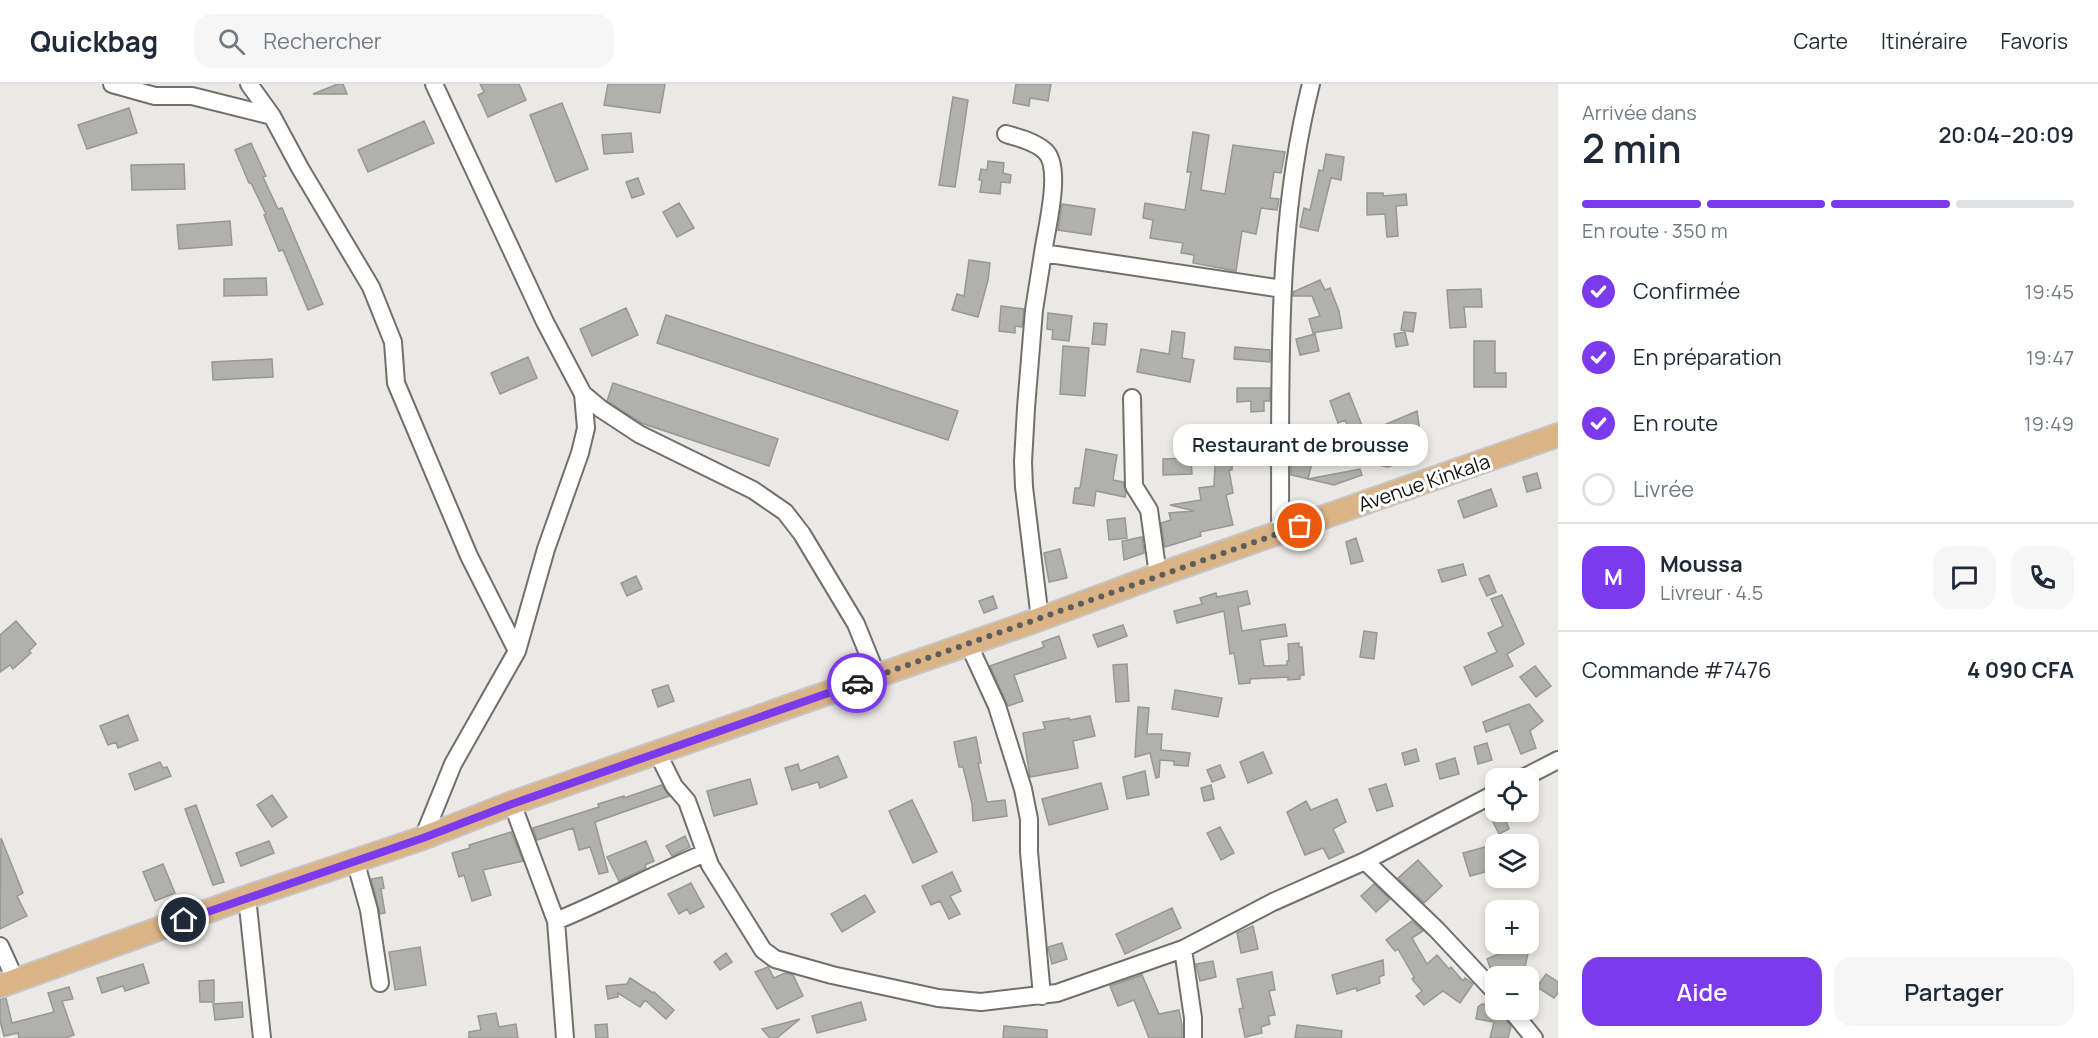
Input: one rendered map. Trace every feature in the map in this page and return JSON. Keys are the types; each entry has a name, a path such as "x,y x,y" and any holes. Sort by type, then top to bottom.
{"main road":[{"name":"Avenue Kinkala","path":"8,984 247,897 423,838 512,804 1558,435"}],"street":[{"path":"112,84 155,96 192,96 272,116"},
{"path":"249,84 272,116 300,168 371,287 393,342 396,383 469,556 517,651"},
{"path":"434,84 545,322 584,394 601,409 639,434 753,490 784,512 802,534 856,624 877,676"},
{"path":"1280,533 1283,289 1290,201 1311,84"},
{"path":"1006,134 1033,143 1053,160 1054,176 1034,310 1023,462 1040,619"},
{"path":"1042,253 1283,289"},
{"path":"423,838 453,764 517,651 546,549 580,453 586,428 584,394"},
{"path":"1132,398 1134,486 1149,510 1158,575"},
{"path":"968,643 997,706 1023,789 1029,819 1029,852 1042,996"},
{"path":"658,754 674,786 687,801 710,865 763,950 775,959 832,975 938,998 981,1002 1057,993 1183,950 1273,903 1365,861 1485,799"},
{"path":"1539,770 1558,760"},
{"path":"512,804 556,921 566,1038"},
{"path":"556,921 600,903 705,853"},
{"path":"355,860 369,910 380,983"},
{"path":"1365,861 1437,930 1485,981"},
{"path":"247,897 262,1038"},
{"path":"0,946 8,984"},
{"path":"1183,950 1193,1018 1193,1038"},
{"path":"1519,1020 1534,1038"}],"building":[{"path":"343,84 347,94 313,94"},
{"path":"480,84 519,84 526,100 488,117 478,95 484,92"},
{"path":"608,84 665,84 660,113 604,105"},
{"path":"1016,84 1051,84 1048,101 1030,98 1029,106 1013,103"},
{"path":"953,97 968,100 955,187 939,185"},
{"path":"562,103 588,169 556,182 530,115"},
{"path":"129,108 137,133 87,149 78,125"},
{"path":"424,121 434,143 368,172 358,150"},
{"path":"1193,132 1209,135 1201,190 1225,194 1233,145 1285,152 1281,173 1274,172 1270,198 1279,199 1277,210 1261,208 1256,234 1242,231 1236,271 1193,263 1194,255 1181,253 1183,243 1150,238 1153,220 1143,218 1145,203 1185,210 1191,172 1187,172"},
{"path":"631,133 633,152 604,154 602,135"},
{"path":"251,143 266,176 263,177 278,209 282,208 323,304 308,310 283,250 279,251 264,215 266,214 235,150"},
{"path":"1326,154 1344,157 1341,180 1331,178 1318,231 1300,227 1304,208 1310,210 1319,170 1323,171"},
{"path":"988,161 1004,163 1003,173 1011,175 1010,183 1001,182 1000,194 980,192 981,169 987,170"},
{"path":"184,164 185,189 132,190 131,165"},
{"path":"638,178 644,194 632,198 626,182"},
{"path":"1367,193 1383,193 1383,196 1406,194 1407,205 1396,206 1398,236 1387,237 1385,214 1367,215"},
{"path":"679,203 694,228 677,237 663,212"},
{"path":"1062,204 1095,209 1091,235 1058,230"},
{"path":"230,221 232,245 179,249 177,225"},
{"path":"969,260 990,263 978,317 952,310 957,294 964,296"},
{"path":"266,278 267,295 224,296 224,279"},
{"path":"1320,280 1325,290 1330,288 1339,311 1342,328 1313,333 1309,319 1320,316 1312,296 1293,296 1293,292"},
{"path":"1481,289 1482,307 1464,307 1466,327 1450,328 1447,290"},
{"path":"1001,306 1024,309 1022,327 1015,326 1015,333 999,331"},
{"path":"626,308 638,335 592,356 580,329"},
{"path":"1404,312 1416,313 1413,332 1401,330"},
{"path":"1048,313 1072,316 1069,341 1052,339 1053,330 1047,329"},
{"path":"666,315 958,411 948,440 657,343"},
{"path":"1094,323 1107,324 1105,345 1092,344"},
{"path":"1172,331 1185,333 1182,358 1194,360 1190,382 1137,372 1141,349 1169,354"},
{"path":"1405,332 1408,345 1396,347 1394,334"},
{"path":"1315,334 1319,351 1300,355 1296,339"},
{"path":"1474,341 1495,341 1495,373 1506,373 1506,387 1474,387"},
{"path":"1063,346 1089,348 1085,396 1060,394"},
{"path":"1235,347 1270,350 1270,362 1234,359"},
{"path":"528,357 537,378 500,394 491,373"},
{"path":"272,359 273,377 213,380 212,362"},
{"path":"613,383 778,439 769,466 641,423 607,401"},
{"path":"1237,388 1270,388 1270,401 1264,401 1264,411 1251,412 1251,401 1237,402"},
{"path":"1349,393 1365,433 1417,411 1420,432 1403,434 1411,458 1388,467 1364,462 1345,420 1338,423 1330,401"},
{"path":"1216,443 1233,444 1232,470 1229,470 1233,493 1226,495 1233,525 1200,532 1201,536 1165,547 1161,523 1171,520 1169,513 1194,511 1170,505 1201,500 1199,488 1214,486"},
{"path":"1086,449 1117,455 1113,480 1123,482 1125,497 1096,491 1094,506 1073,503 1075,488 1080,488"},
{"path":"1191,458 1192,474 1163,475 1163,459"},
{"path":"1291,458 1312,463 1308,479 1291,475"},
{"path":"1360,469 1362,475 1334,485 1308,479"},
{"path":"1537,473 1541,488 1527,492 1523,477"},
{"path":"1491,489 1497,506 1464,518 1458,501"},
{"path":"1125,518 1127,538 1109,540 1107,520"},
{"path":"1142,537 1144,553 1124,560 1122,541"},
{"path":"1356,538 1363,561 1351,564 1346,542"},
{"path":"1060,549 1067,578 1049,582 1044,553"},
{"path":"1463,564 1466,575 1442,582 1438,570"},
{"path":"1489,575 1496,592 1487,596 1479,579"},
{"path":"636,576 642,589 627,596 621,583"},
{"path":"1247,591 1250,604 1238,607 1242,631 1285,624 1287,636 1260,640 1264,666 1287,665 1289,661 1288,644 1299,643 1299,647 1302,647 1304,675 1300,675 1300,679 1288,680 1288,677 1250,679 1250,683 1239,684 1234,653 1230,654 1224,611 1177,623 1174,611 1202,604 1200,598 1216,593 1217,597"},
{"path":"1502,595 1524,644 1507,654 1513,666 1472,685 1464,667 1497,652 1488,633 1503,626 1491,599"},
{"path":"993,596 997,608 984,613 979,601"},
{"path":"16,621 36,644 29,651 31,653 13,669 10,665 0,672 0,635"},
{"path":"1123,625 1127,636 1098,647 1093,635"},
{"path":"1364,631 1377,633 1374,659 1360,657"},
{"path":"1059,636 1066,658 1014,675 1023,701 1008,706 990,666 1044,647 1042,642"},
{"path":"1127,664 1129,701 1116,702 1113,665"},
{"path":"1535,666 1551,686 1536,697 1520,677"},
{"path":"668,685 674,701 658,707 652,690"},
{"path":"1175,690 1222,698 1218,717 1172,709"},
{"path":"1529,704 1543,721 1530,731 1536,748 1521,754 1509,724 1486,732 1483,722"},
{"path":"1138,707 1149,708 1147,734 1162,734 1161,750 1190,753 1188,766 1174,765 1174,761 1160,760 1159,777 1156,778 1150,753 1135,757"},
{"path":"128,715 138,740 118,748 116,742 108,745 100,726"},
{"path":"1090,716 1095,736 1073,741 1078,768 1030,777 1023,733 1045,729 1043,722"},
{"path":"976,737 981,763 978,763 987,802 1005,800 1007,816 973,821 972,804 963,767 959,767 954,742"},
{"path":"1487,743 1492,760 1478,764 1474,747"},
{"path":"1416,749 1419,761 1405,765 1402,753"},
{"path":"1263,752 1272,773 1248,783 1240,762"},
{"path":"838,756 847,777 820,788 818,782 792,790 785,768 798,764 800,771"},
{"path":"1455,758 1459,774 1440,779 1436,764"},
{"path":"160,762 163,768 167,767 171,776 135,790 129,774"},
{"path":"1220,765 1225,777 1212,782 1207,770"},
{"path":"1145,771 1149,795 1127,799 1123,777"},
{"path":"750,779 757,804 714,816 707,791"},
{"path":"1101,783 1108,809 1049,825 1042,799"},
{"path":"1386,784 1393,806 1377,811 1369,789"},
{"path":"662,785 669,796 595,822 608,872 599,874 590,847 579,850 573,828 537,840 533,828 599,807 598,804"},
{"path":"1211,785 1214,799 1204,801 1201,788"},
{"path":"272,795 287,817 272,827 257,805"},
{"path":"1337,799 1346,822 1333,829 1344,852 1329,859 1323,848 1305,855 1287,812 1306,801 1311,810"},
{"path":"912,800 937,852 913,863 889,811"},
{"path":"196,805 224,882 213,885 185,809"},
{"path":"1493,822 1507,822 1509,829 1499,834"},
{"path":"1220,827 1234,853 1221,860 1207,833"},
{"path":"511,832 523,861 483,870 491,895 472,901 464,875 459,877 452,853 470,848 469,845"},
{"path":"685,836 690,847 672,856 666,846"},
{"path":"1,838 23,893 17,896 27,916 0,929"},
{"path":"269,841 274,853 241,866 236,853"},
{"path":"646,841 654,861 645,865 646,868 619,881 607,857"},
{"path":"1485,847 1485,872 1470,876 1463,853"},
{"path":"1418,860 1442,886 1424,903 1398,878"},
{"path":"163,864 175,893 155,901 143,872"},
{"path":"952,872 961,891 950,896 960,914 949,919 940,901 931,905 922,886"},
{"path":"382,877 384,888 381,889 385,913 380,914 371,879"},
{"path":"691,883 704,907 690,914 687,909 679,914 668,894"},
{"path":"1374,884 1390,899 1376,912 1361,896"},
{"path":"865,895 875,912 842,932 831,914"},
{"path":"1172,908 1181,928 1125,954 1116,934"},
{"path":"1412,921 1423,931 1412,938 1427,964 1437,955 1463,981 1465,978 1473,984 1460,1003 1443,991 1424,1005 1416,996 1422,991 1412,979 1414,977 1398,949 1395,951 1386,940"},
{"path":"1253,926 1258,949 1241,953 1237,933"},
{"path":"1062,943 1067,959 1052,964 1048,947"},
{"path":"420,947 426,985 395,990 389,952"},
{"path":"726,953 732,962 720,970 714,962"},
{"path":"1499,954 1528,954 1525,966 1490,966 1487,959"},
{"path":"1383,960 1384,975 1379,977 1380,983 1357,991 1356,988 1337,994 1332,975"},
{"path":"1213,961 1216,977 1200,981 1196,964"},
{"path":"143,964 149,983 125,991 123,986 102,993 97,978"},
{"path":"768,967 774,978 785,973 793,975 803,996 777,1009 755,972"},
{"path":"1272,972 1275,990 1269,991 1275,1015 1268,1016 1270,1024 1261,1027 1262,1033 1245,1037 1239,1009 1243,1008 1237,979"},
{"path":"1546,974 1558,982 1558,993 1554,998 1539,988 1539,984"},
{"path":"1142,975 1159,1014 1179,1010 1182,1038 1149,1038 1134,1000 1118,1006 1110,986"},
{"path":"630,978 654,992 674,1010 666,1019 645,1000 640,1007 618,993 618,997 608,999 606,986 627,984"},
{"path":"214,980 214,1002 200,1002 199,981"},
{"path":"69,987 73,999 62,1001 74,1035 65,1038 19,1038 18,1033 4,1036 0,1021 0,999 6,998 12,1023 54,1012 48,993"},
{"path":"242,1002 243,1017 215,1020 213,1004"},
{"path":"861,1002 866,1020 817,1033 812,1016"},
{"path":"1485,1004 1485,1020 1506,1020 1511,1026 1508,1038 1490,1038 1494,1022 1476,1019 1478,1007"},
{"path":"496,1013 499,1027 516,1024 518,1038 469,1038 469,1032 481,1030 478,1016"},
{"path":"800,1019 777,1038 770,1038 762,1029"},
{"path":"607,1024 608,1038 596,1038 595,1025"},
{"path":"1297,1025 1342,1031 1341,1038 1295,1038"},
{"path":"1004,1026 1047,1030 1047,1038 1003,1038"}],"way so far":[{"path":"857,683 1300,526"}],"place":[{"name":"Restaurant de brousse","path":"1300,526"}],"route":[{"path":"184,920 423,838 512,804 857,683"}]}
